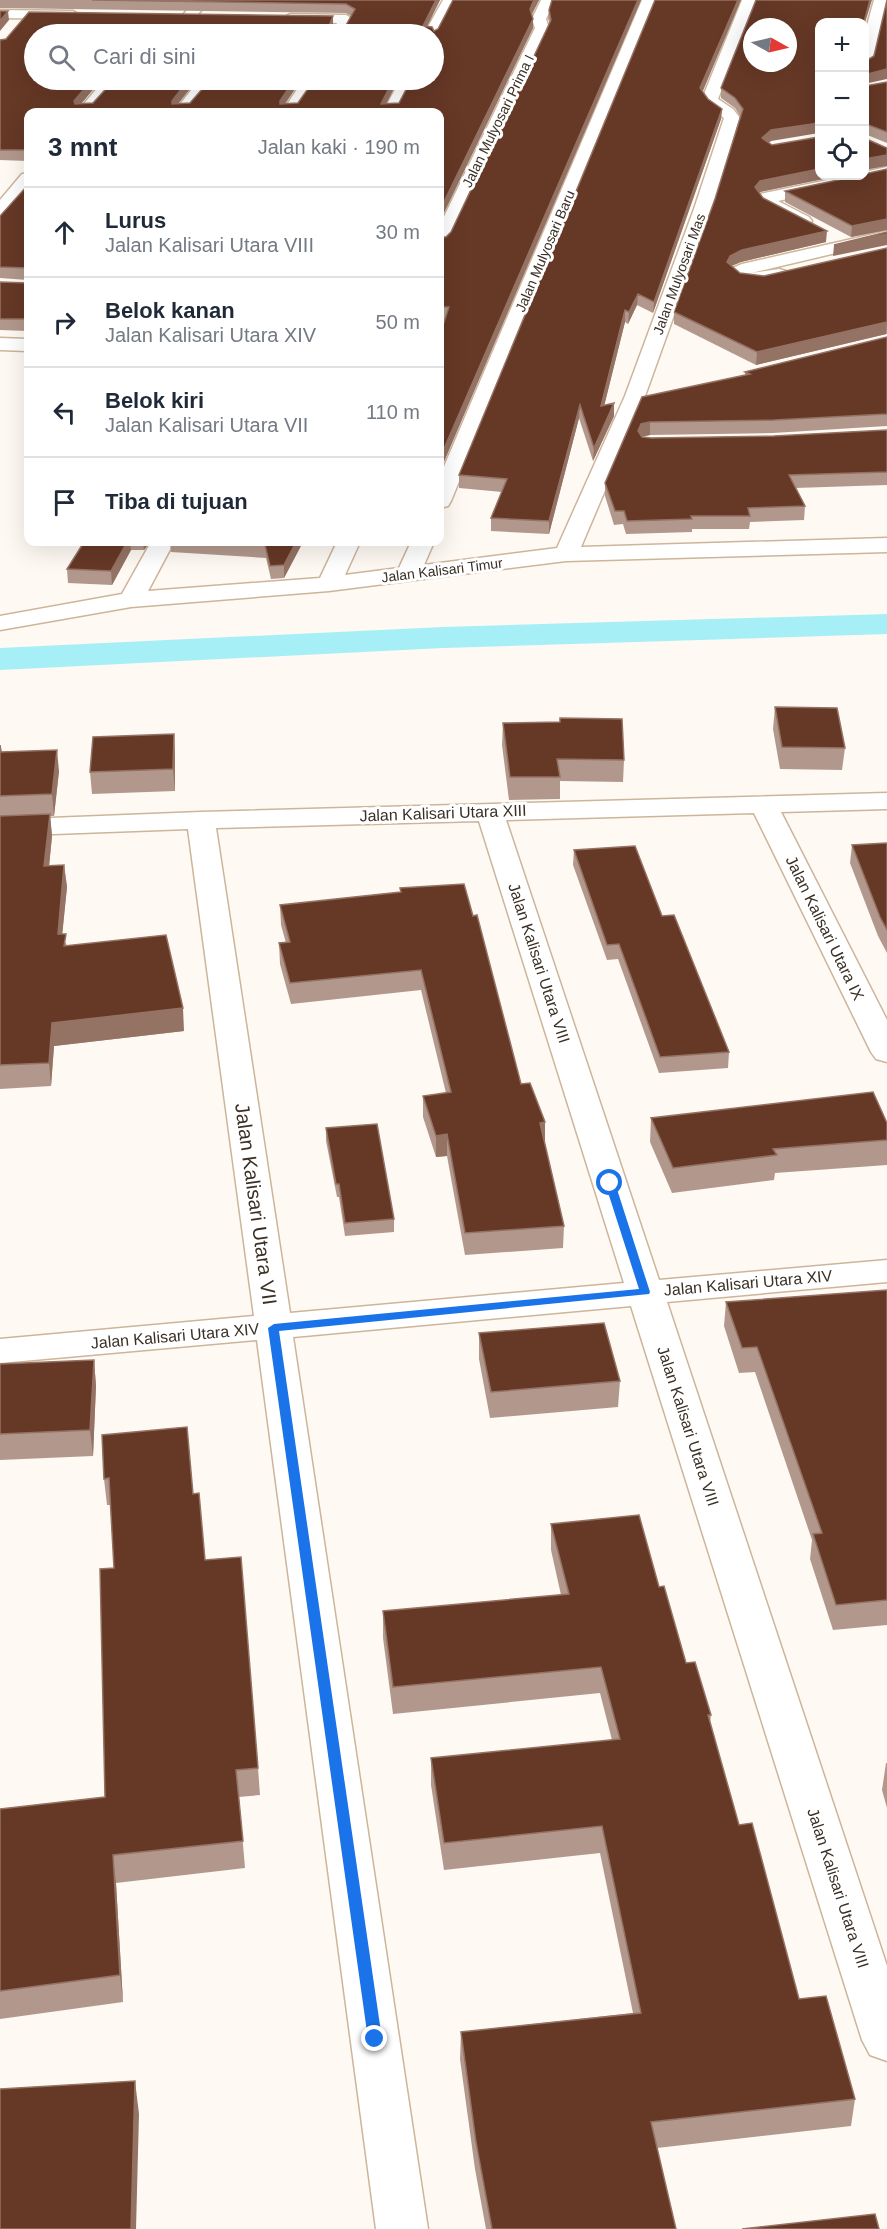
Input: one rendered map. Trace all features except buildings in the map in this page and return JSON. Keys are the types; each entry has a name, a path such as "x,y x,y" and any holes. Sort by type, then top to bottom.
{"street":[{"path":"56,15 70,0"},
{"path":"203,0 183,16 211,17"},
{"path":"328,19 339,0"},
{"path":"437,24 450,0"},
{"name":"Jalan Mulyosari Prima I","path":"444,234 542,28 539,18 548,0"},
{"name":"Jalan Mulyosari Baru","path":"444,491 649,0"},
{"name":"Jalan Mulyosari Mas","path":"566,554 645,395 731,121 731,116 714,105 710,99 749,0"},
{"path":"869,45 881,0"},
{"path":"0,14 89,15"},
{"path":"13,29 25,14"},
{"path":"276,18 347,20 344,24"},
{"path":"88,108 103,90"},
{"path":"184,108 199,90"},
{"path":"292,108 303,90"},
{"path":"392,108 402,90"},
{"path":"9,172 24,172"},
{"path":"849,244 769,203 766,198 887,172"},
{"path":"0,211 24,183"},
{"path":"887,236 748,268 737,273 748,279 764,279 887,252"},
{"path":"0,344 24,345"},
{"name":"Jalan Kalisari Timur","path":"0,623 131,600 329,584 566,554 887,545"},
{"path":"131,600 160,546"},
{"path":"329,584 346,546"},
{"path":"408,575 420,546"},
{"name":"Jalan Kalisari Utara XIII","path":"0,828 201,820 887,801"},
{"name":"Jalan Kalisari Utara IX","path":"763,803 887,1052"},
{"name":"Jalan Kalisari Utara VIII","path":"490,812 887,2040"},
{"name":"Jalan Kalisari Utara VII","path":"201,820 402,2229"},
{"name":"Jalan Kalisari Utara XIV","path":"0,1352 887,1271"}],"waterway":[{"path":"0,659 443,637 887,624"}],"route":[{"path":"375,2039 274,1328 645,1292 610,1183"}]}
